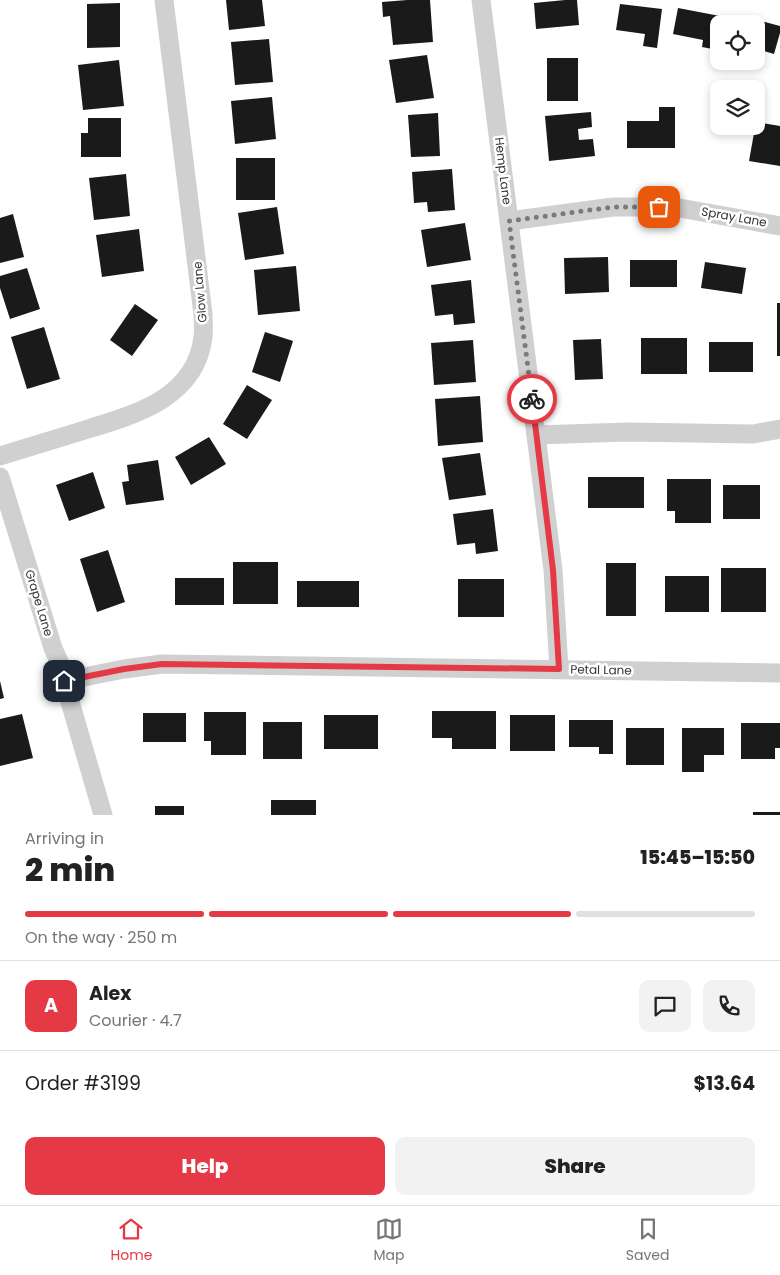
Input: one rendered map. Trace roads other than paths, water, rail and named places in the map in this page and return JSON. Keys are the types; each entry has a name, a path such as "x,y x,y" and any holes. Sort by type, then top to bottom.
{"street":[{"name":"Glow Lane","path":"0,456 128,417 154,406 171,395 191,372 200,354 203,337 203,314 164,0"},
{"name":"Hemp Lane","path":"481,0 553,570 559,669"},
{"name":"Spray Lane","path":"509,221 613,207 674,207 780,226"},
{"path":"536,434 628,432 754,434 780,429"},
{"name":"Grape Lane","path":"0,477 53,648 61,666 103,815"},
{"name":"Petal Lane","path":"64,681 124,669 162,664 780,673"}]}
